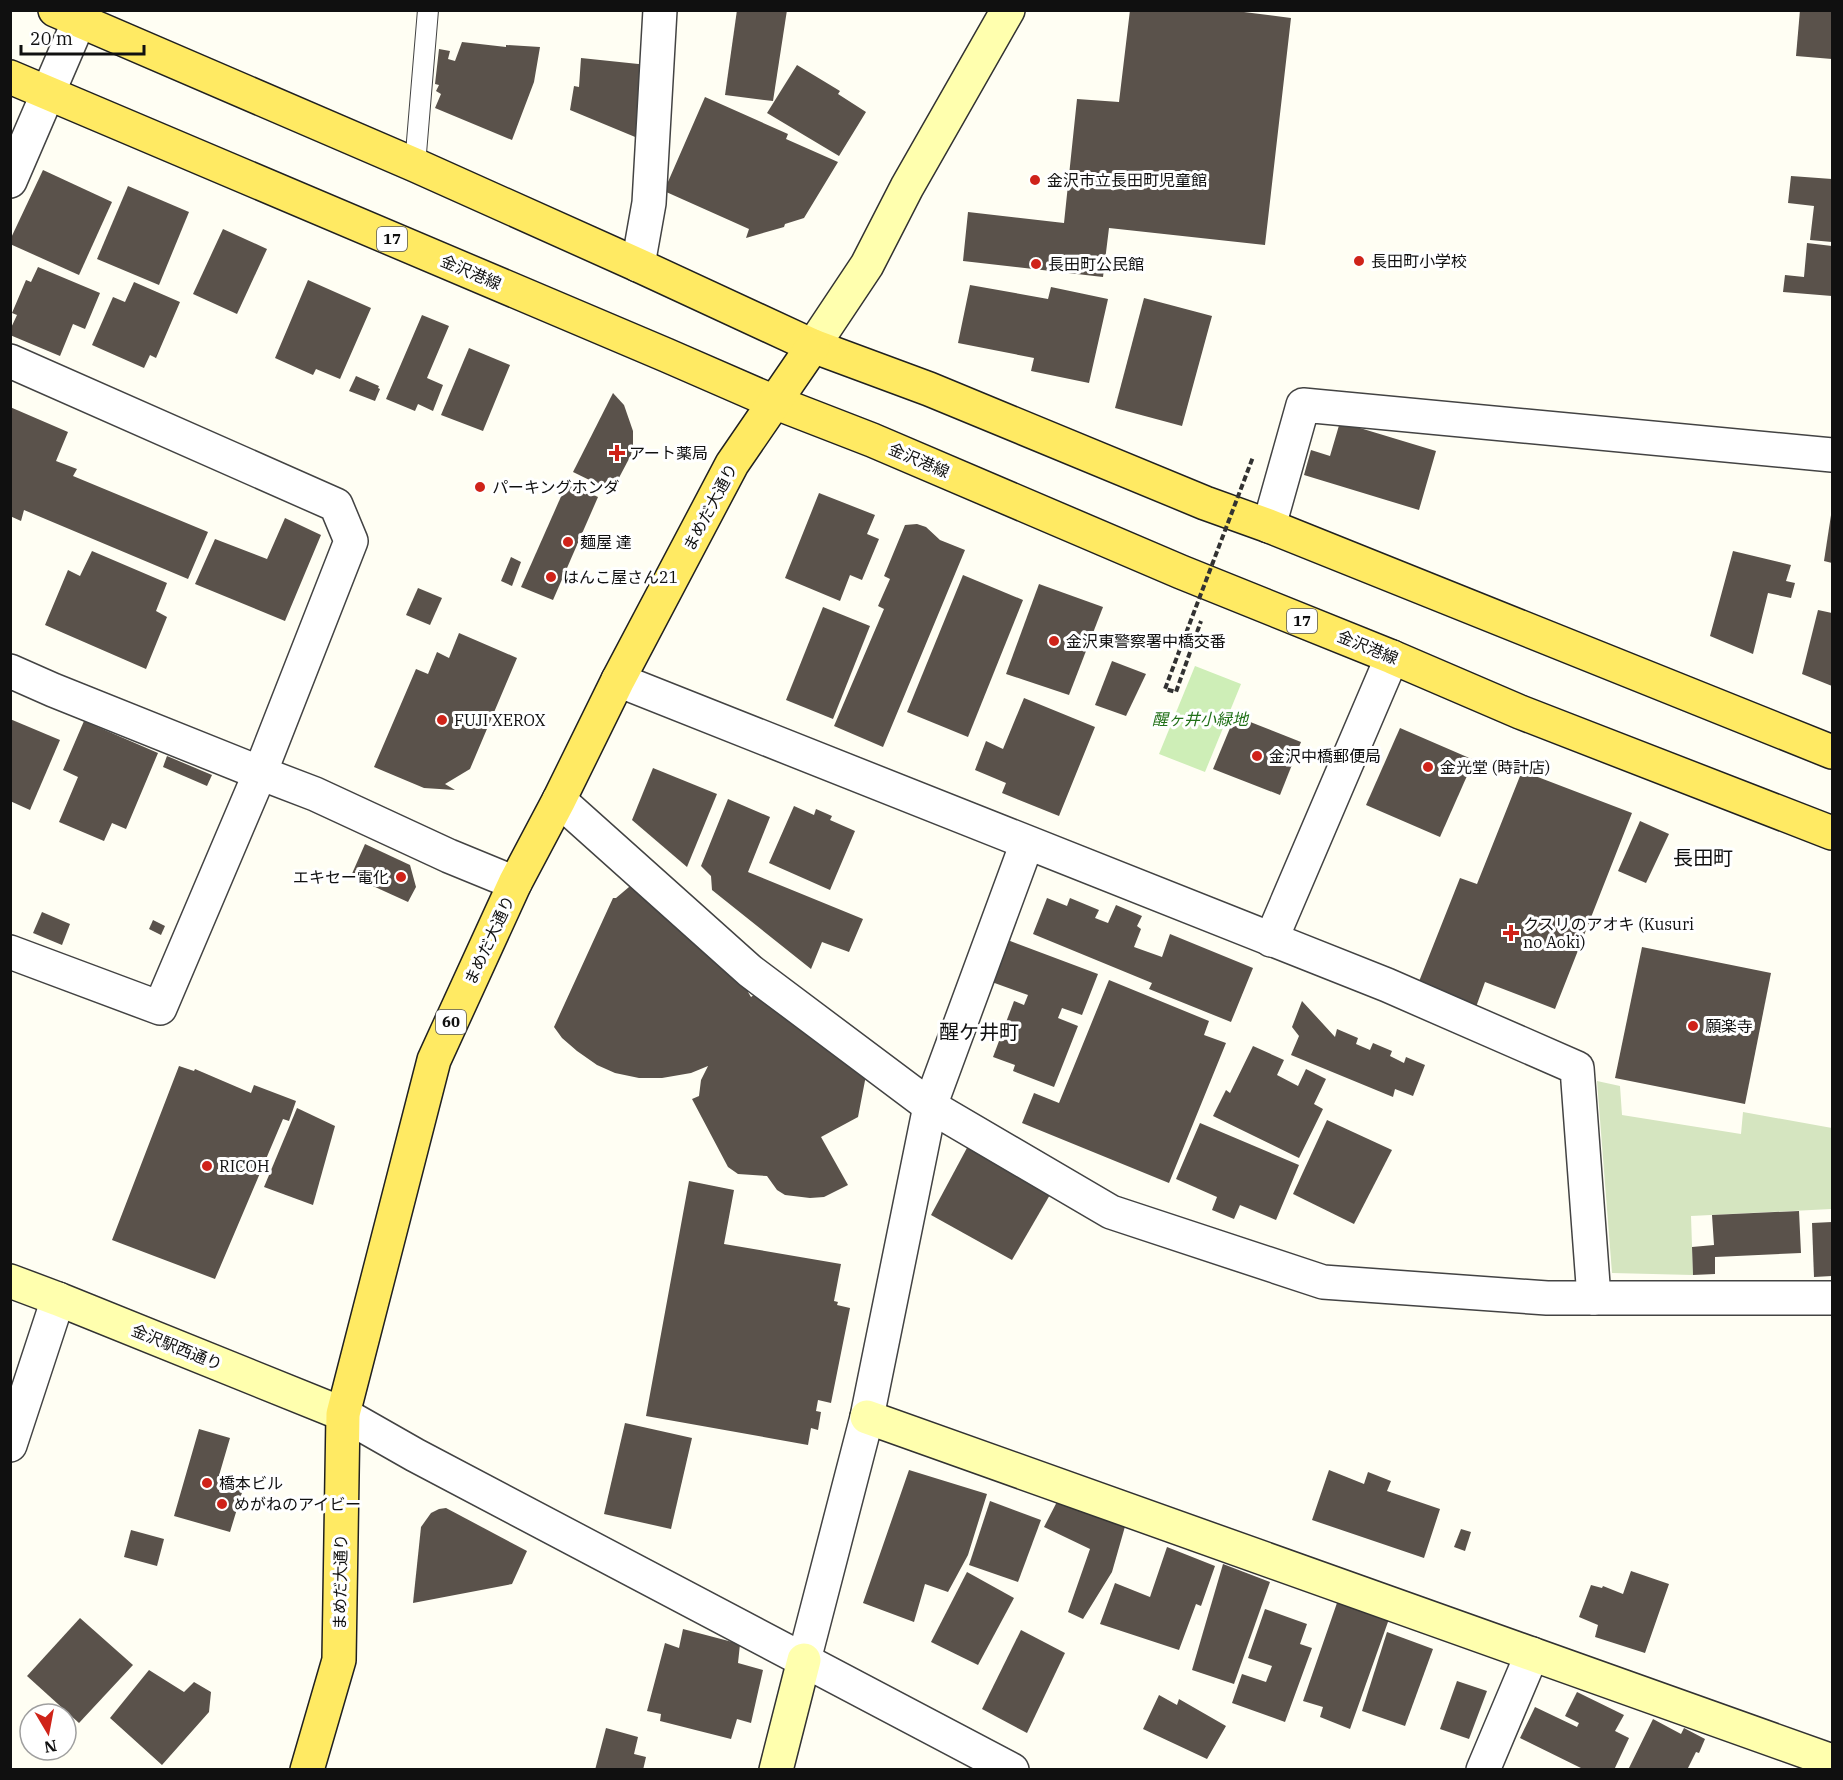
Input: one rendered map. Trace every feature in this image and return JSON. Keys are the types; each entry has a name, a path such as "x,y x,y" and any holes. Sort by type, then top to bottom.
{"main road":[{"path":"67,16 415,165 813,346 929,389 1205,502 1833,752"},
{"name":"金沢港線","path":"10,77 774,402 872,440 1181,572 1520,711 1833,833"},
{"name":"まめだ大通り","path":"307,1770 339,1660 343,1414 434,1060 515,883 618,680 732,464 813,346"}],"street":[{"path":"638,265 649,203 660,10"},
{"path":"813,346 867,265 908,187 1008,10"},
{"path":"10,182 49,93 67,16"},
{"path":"10,361 336,505 351,541 260,773 160,1008 10,952"},
{"path":"1269,526 1303,405 1833,455"},
{"path":"1271,940 1392,657"},
{"path":"10,671 315,794 449,856 515,883"},
{"path":"618,680 1387,985 1577,1068 1594,1298"},
{"path":"559,800 750,971 930,1106 1111,1212 1323,1282 1547,1298 1833,1298"},
{"path":"776,1770 867,1417 930,1106 1027,843"},
{"name":"金沢駅西通り","path":"10,1281 343,1414"},
{"path":"10,1445 58,1299"},
{"path":"343,1414 415,1455 1012,1770"},
{"path":"867,1417 1833,1761"},
{"path":"1483,1770 1532,1654"}],"lane":[{"path":"415,165 428,10"}],"path":[{"path":"1202,618 1176,692 1165,689 1253,457"}],"green space":[{"name":"醒ヶ井小緑地","path":"1195,666 1241,684 1205,772 1159,754"},
{"path":"1597,1081 1620,1086 1622,1115 1741,1134 1743,1112 1832,1128 1831,1209 1691,1216 1693,1275 1612,1273"}],"building":[{"path":"737,10 787,10 773,101 725,95"},
{"path":"1130,10 1228,10 1291,18 1265,245 1109,228 1103,277 963,261 968,212 1064,223 1077,99 1119,102"},
{"path":"1800,10 1832,10 1832,59 1796,56"},
{"path":"462,42 506,47 506,45 540,47 534,82 512,140 435,108 441,94 436,91 439,85 435,84 439,49 450,51 448,59 455,61"},
{"path":"581,58 648,65 640,139 570,110 574,86 579,87"},
{"path":"797,65 840,91 838,94 866,112 839,156 767,113"},
{"path":"705,97 788,134 786,139 838,162 804,218 785,224 784,227 746,238 749,229 664,191"},
{"path":"43,170 112,202 79,275 10,244"},
{"path":"1791,176 1832,179 1832,242 1810,240 1814,206 1788,203"},
{"path":"128,186 189,212 159,285 97,259"},
{"path":"223,229 267,249 237,314 193,294"},
{"path":"1807,243 1832,246 1832,296 1783,292 1785,275 1804,277"},
{"path":"38,267 100,293 85,329 73,324 60,356 10,335 17,315 12,313 26,280 31,282"},
{"path":"308,280 371,308 340,379 316,369 313,375 275,358"},
{"path":"134,282 180,302 156,358 150,355 144,368 92,345 113,297 125,302"},
{"path":"970,285 1048,299 1051,287 1108,299 1089,383 1031,371 1034,358 958,343"},
{"path":"1144,298 1212,316 1182,426 1115,408"},
{"path":"422,315 449,326 427,378 443,385 433,411 418,404 415,411 386,399"},
{"path":"469,348 510,365 483,431 441,415"},
{"path":"356,376 379,386 375,401 349,391"},
{"path":"613,393 624,405 633,431 633,445 631,455 612,491 573,472"},
{"path":"10,407 68,432 56,461 77,469 73,476 208,532 188,579 24,510 21,521 10,516"},
{"path":"1340,422 1436,451 1419,510 1304,475 1311,450 1330,456"},
{"path":"567,483 598,497 553,600 521,587"},
{"path":"819,493 875,515 867,534 879,539 862,580 850,575 840,601 785,578"},
{"path":"1832,515 1832,563 1824,561"},
{"path":"285,518 321,535 285,621 195,584 215,539 267,559"},
{"path":"917,524 926,527 940,540 965,550 883,747 834,726 884,609 878,606 890,579 884,576 905,525"},
{"path":"92,551 167,583 156,611 167,617 146,669 45,625 68,570 80,576"},
{"path":"1733,551 1791,565 1786,581 1795,583 1791,598 1768,593 1753,654 1710,636"},
{"path":"511,557 521,562 512,586 501,581"},
{"path":"963,575 1023,600 968,737 907,712"},
{"name":"金沢東警察署中橋交番","path":"1039,584 1103,607 1069,695 1006,674"},
{"path":"418,588 442,598 430,625 406,615"},
{"path":"823,607 870,626 833,719 786,700"},
{"path":"1818,610 1832,613 1832,686 1802,674"},
{"name":"FUJI XEROX","path":"459,633 517,658 470,769 445,784 455,790 424,788 374,767 416,669 428,674 437,652 449,658"},
{"path":"1112,661 1146,674 1126,716 1095,705"},
{"path":"1024,698 1095,727 1059,816 1002,793 1006,783 975,770 986,741 1003,749"},
{"path":"1235,716 1301,742 1280,795 1213,769"},
{"path":"10,719 60,740 30,810 10,801"},
{"path":"84,721 158,753 126,829 112,823 104,841 59,822 78,777 63,770"},
{"path":"1400,728 1474,760 1440,837 1366,805"},
{"path":"167,756 212,775 207,786 163,767"},
{"path":"653,768 717,794 687,867 632,820"},
{"name":"クスリのアオキ (Kusuri no Aoki)","path":"1522,771 1632,813 1555,1009 1485,982 1476,1007 1418,984 1460,878 1477,884"},
{"path":"728,799 770,817 748,872 863,919 849,952 822,942 811,969 712,890 711,876 701,866"},
{"path":"794,806 814,815 816,809 832,816 830,820 855,831 830,890 769,863"},
{"path":"1640,821 1669,834 1646,883 1618,871"},
{"path":"365,844 410,865 416,887 408,902 351,876"},
{"path":"636,885 750,985 748,992 751,997 765,987 868,1065 858,1117 821,1137 848,1185 824,1197 810,1198 785,1195 777,1190 767,1176 738,1174 728,1167 692,1099 699,1096 701,1080 708,1066 691,1073 662,1078 639,1078 615,1073 597,1065 577,1051 562,1038 554,1027 613,898"},
{"path":"1047,898 1067,906 1070,898 1099,910 1095,918 1108,923 1116,905 1142,916 1137,926 1141,929 1134,947 1162,957 1170,934 1253,968 1231,1022 1149,989 1152,983 1033,934"},
{"path":"42,912 70,924 62,945 33,933"},
{"path":"153,920 165,926 161,935 149,929"},
{"path":"1005,939 1098,974 1082,1015 1062,1008 1058,1018 1078,1026 1054,1087 1013,1071 1015,1065 993,1057 1014,1001 1024,1005 1028,995 989,981"},
{"name":"願楽寺","path":"1642,947 1771,973 1745,1104 1615,1078"},
{"path":"1109,980 1209,1021 1204,1035 1226,1043 1169,1183 1022,1123 1034,1093 1059,1103"},
{"path":"1302,1001 1335,1037 1337,1029 1358,1038 1356,1044 1370,1050 1373,1043 1392,1051 1390,1056 1404,1063 1406,1057 1425,1065 1413,1096 1395,1089 1393,1097 1291,1055 1299,1036 1292,1027"},
{"path":"1253,1046 1284,1060 1277,1075 1298,1086 1306,1069 1326,1079 1314,1104 1323,1109 1299,1158 1213,1116 1226,1090 1230,1093"},
{"name":"RICOH","path":"179,1066 194,1071 195,1069 251,1093 254,1085 296,1101 289,1121 283,1119 215,1279 112,1240"},
{"path":"297,1108 335,1126 313,1205 264,1187"},
{"path":"1327,1120 1392,1150 1354,1224 1293,1194"},
{"path":"1200,1123 1299,1165 1276,1220 1240,1205 1234,1219 1212,1210 1217,1197 1176,1179"},
{"path":"968,1146 1051,1193 1012,1260 931,1215"},
{"path":"689,1181 734,1190 724,1244 841,1264 834,1301 838,1302 837,1305 850,1308 831,1403 818,1400 816,1411 821,1412 818,1430 811,1428 808,1445 646,1416"},
{"path":"1799,1211 1801,1253 1715,1257 1715,1274 1693,1275 1692,1247 1714,1245 1712,1215"},
{"path":"1832,1222 1832,1276 1814,1277 1812,1223"},
{"path":"625,1423 692,1438 671,1529 604,1514"},
{"name":"橋本ビル","path":"199,1429 230,1438 218,1479 244,1486 230,1532 174,1516"},
{"path":"909,1470 987,1494 968,1555 948,1592 925,1584 914,1622 863,1603"},
{"path":"1329,1470 1364,1484 1368,1472 1391,1481 1387,1491 1440,1509 1424,1558 1312,1520"},
{"path":"1061,1494 1128,1516 1112,1572 1083,1619 1068,1612 1090,1549 1044,1527"},
{"path":"990,1501 1041,1520 1018,1582 969,1565"},
{"path":"446,1508 527,1551 512,1584 413,1603 421,1527 431,1513"},
{"path":"1461,1529 1471,1532 1465,1551 1454,1547"},
{"path":"131,1530 164,1539 157,1566 124,1557"},
{"path":"1167,1547 1215,1566 1201,1606 1196,1604 1179,1650 1100,1624 1115,1583 1150,1597"},
{"path":"1223,1564 1270,1582 1234,1684 1192,1670"},
{"path":"1631,1571 1669,1584 1645,1653 1595,1637 1598,1625 1579,1617 1591,1585 1602,1588 1603,1586 1623,1594"},
{"path":"967,1572 1014,1598 978,1665 931,1642"},
{"path":"1338,1600 1389,1619 1350,1729 1320,1717 1323,1707 1303,1701"},
{"path":"1265,1609 1307,1624 1300,1644 1312,1648 1285,1722 1232,1703 1242,1674 1266,1682 1272,1666 1248,1658"},
{"path":"80,1618 133,1665 79,1723 78,1702 56,1702 27,1676"},
{"path":"683,1629 740,1644 738,1663 763,1670 751,1723 737,1719 731,1739 660,1721 661,1714 647,1711 665,1643 679,1648"},
{"path":"1021,1630 1065,1653 1027,1733 982,1709"},
{"path":"1387,1632 1433,1649 1405,1726 1362,1711"},
{"path":"149,1670 184,1692 194,1682 211,1692 209,1712 162,1765 110,1718"},
{"path":"1457,1681 1487,1691 1469,1739 1440,1729"},
{"path":"1577,1692 1624,1715 1615,1731 1629,1738 1614,1770 1585,1770 1520,1738 1535,1707 1577,1727 1579,1723 1565,1716"},
{"path":"1159,1695 1177,1705 1179,1699 1226,1726 1207,1759 1143,1729"},
{"path":"1653,1719 1681,1734 1684,1728 1705,1739 1699,1753 1696,1752 1687,1770 1628,1770"},
{"path":"606,1728 638,1737 634,1754 646,1757 643,1770 595,1770"}],"place":[{"name":"金沢市立長田町児童館","path":"1035,180"},
{"name":"長田町小学校","path":"1359,261"},
{"name":"長田町公民館","path":"1036,264"},
{"name":"アート薬局","path":"617,453"},
{"name":"パーキングホンダ","path":"480,487"},
{"name":"麺屋 達","path":"568,542"},
{"name":"はんこ屋さん21","path":"551,577"},
{"name":"金沢東警察署中橋交番","path":"1054,641"},
{"name":"FUJI XEROX","path":"442,720"},
{"name":"金沢中橋郵便局","path":"1257,756"},
{"name":"金光堂 (時計店)","path":"1428,767"},
{"name":"エキセー電化","path":"401,877"},
{"name":"クスリのアオキ (Kusuri no Aoki)","path":"1511,933"},
{"name":"願楽寺","path":"1693,1026"},
{"name":"RICOH","path":"207,1166"},
{"name":"橋本ビル","path":"207,1483"},
{"name":"めがねのアイビー","path":"222,1504"}],"district":[{"name":"長田町","path":"1703,858"},
{"name":"醒ケ井町","path":"979,1032"}]}
